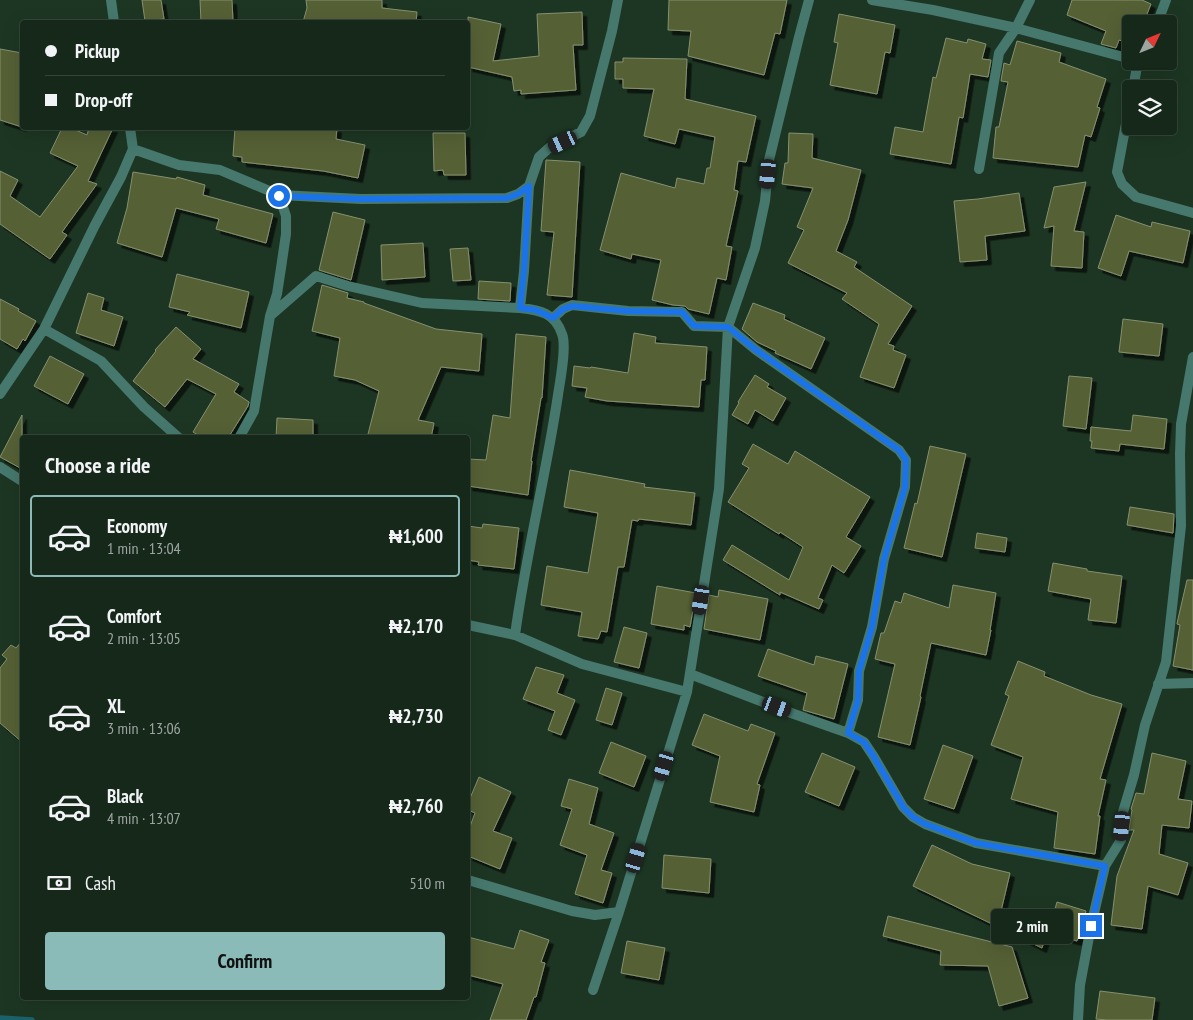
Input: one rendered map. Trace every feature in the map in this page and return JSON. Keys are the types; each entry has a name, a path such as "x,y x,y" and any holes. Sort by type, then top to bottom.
{"street":[{"path":"111,0 114,20"},
{"path":"520,308 529,186 540,157 549,148 581,132 590,116 618,0"},
{"path":"593,990 687,692 719,489 728,327 755,248 765,201 769,160 798,37 809,0"},
{"path":"872,0 933,10 1016,28 1122,57"},
{"path":"979,169 999,54 1016,28 1030,0"},
{"path":"1160,15 1166,0"},
{"path":"0,394 44,328 95,224 121,177 133,148 130,130"},
{"path":"1124,135 1117,172 1122,184 1136,196 1193,213"},
{"path":"133,148 179,164 220,170 279,196 361,199 507,198 518,194 529,186"},
{"path":"242,435 254,411 270,316 277,294 286,234 286,216 279,196"},
{"path":"270,316 316,276 348,286 422,303 520,308 536,310 553,318 563,335 563,357 553,426 522,586 515,635"},
{"path":"553,318 563,309 572,306 628,311 682,312 694,326 728,327 756,350 899,450 906,460 905,487 884,559 872,627 859,671 858,700 848,733"},
{"path":"44,328 101,361 144,407 176,435"},
{"path":"1078,1020 1080,985 1105,866 1121,840 1123,812 1134,775 1145,725 1166,662 1181,526 1181,424 1193,357"},
{"path":"0,467 20,480"},
{"path":"470,625 515,635 582,664 687,692"},
{"path":"690,674 848,733 864,742 904,808 913,817 925,824 976,843 1105,866"},
{"path":"1158,684 1193,683"},
{"path":"470,881 587,914 619,912"}],"building":[{"path":"142,0 161,0 164,19 145,20"},
{"path":"200,0 232,0 233,20 201,20"},
{"path":"306,0 382,0 382,8 417,12 416,20 304,20 307,8"},
{"path":"669,0 787,0 780,34 775,33 764,75 688,56 691,31 668,30"},
{"path":"1072,0 1142,0 1151,4 1147,15 1122,15 1122,41 1119,40 1116,48 1101,44 1106,31 1067,15"},
{"path":"582,12 583,45 573,45 576,90 521,94 521,90 514,91 512,77 470,67 470,20 468,20 468,17 501,24 493,61 539,56 537,14"},
{"path":"839,14 895,25 890,53 885,52 877,94 830,85 838,43 834,42"},
{"path":"946,38 967,43 968,39 986,44 982,59 991,60 988,77 970,74 963,118 959,117 951,164 890,154 895,127 923,132 933,77 936,78"},
{"path":"1017,41 1061,53 1059,62 1106,79 1097,107 1100,108 1091,137 1085,135 1078,167 993,158 996,127 999,127 1008,82 1001,81 1004,63 1010,65"},
{"path":"0,49 20,53 20,126 0,120"},
{"path":"623,58 687,59 685,99 756,116 746,162 738,161 734,190 738,191 726,246 732,247 726,280 717,278 709,314 688,309 685,306 652,300 661,260 632,254 631,259 600,250 621,173 675,188 677,178 704,184 707,168 710,168 715,137 679,129 675,144 644,136 654,89 623,88 623,79 615,79 615,62 623,62"},
{"path":"61,130 76,130 87,135 88,130 112,130 88,181 97,184 62,232 67,235 50,259 0,224 0,171 18,180 10,196 40,217 78,166 50,153"},
{"path":"235,130 337,130 336,139 365,145 358,178 323,171 242,162 242,157 233,156"},
{"path":"433,133 465,133 466,175 444,175 443,170 434,171"},
{"path":"789,133 813,134 812,158 861,170 848,220 836,251 857,262 854,267 912,306 888,344 894,346 893,350 906,355 894,388 860,377 879,324 842,299 847,293 788,263 804,230 797,227 813,188 782,184 785,163 788,163"},
{"path":"546,160 580,162 572,297 547,295 554,232 541,231"},
{"path":"133,172 176,179 177,177 205,185 203,195 273,214 266,243 216,229 219,219 176,208 162,257 117,243 127,208"},
{"path":"1086,182 1074,231 1084,232 1082,268 1051,266 1054,226 1044,228 1054,187"},
{"path":"1019,193 1025,231 985,236 987,260 960,262 954,201"},
{"path":"333,212 365,220 351,280 319,270"},
{"path":"1116,215 1151,227 1152,222 1190,231 1183,263 1129,251 1121,276 1098,268"},
{"path":"423,243 425,277 382,280 381,245"},
{"path":"468,248 471,280 453,281 450,249"},
{"path":"177,274 249,292 241,328 187,315 190,312 169,307"},
{"path":"479,281 511,283 510,301 478,299"},
{"path":"322,285 348,293 347,298 364,302 436,329 482,334 479,371 441,367 418,420 434,423 432,435 368,435 379,391 355,380 334,376 340,338 312,331"},
{"path":"88,293 104,298 101,310 123,317 114,346 76,333"},
{"path":"0,299 36,321 25,341 23,339 17,349 0,339"},
{"path":"753,303 785,315 784,319 825,338 811,369 775,353 776,351 757,342 742,329"},
{"path":"1123,319 1163,324 1159,356 1119,352"},
{"path":"176,327 201,349 193,359 239,384 234,392 249,402 230,435 198,435 193,432 216,394 187,379 165,407 133,381 155,350"},
{"path":"634,333 656,337 655,343 707,347 705,380 701,380 699,407 607,401 585,397 587,388 572,386 574,366 628,373"},
{"path":"516,334 546,337 542,398 531,461 528,495 470,486 470,459 486,460 493,415 510,418"},
{"path":"50,356 84,374 68,404 34,386"},
{"path":"755,375 769,384 767,387 786,398 773,421 755,410 748,424 732,415"},
{"path":"1069,376 1092,378 1086,429 1063,426"},
{"path":"22,415 20,468 0,457"},
{"path":"1133,415 1167,419 1164,449 1120,444 1119,451 1091,448 1091,427 1131,431"},
{"path":"277,418 313,420 313,435 276,435"},
{"path":"753,444 788,464 795,451 870,497 846,537 861,546 844,573 832,565 818,598 823,600 819,609 780,592 780,595 723,560 732,545 789,580 803,547 728,502 749,468 742,464"},
{"path":"930,446 966,454 942,557 904,548 915,503 917,504"},
{"path":"570,470 645,484 644,487 695,493 691,525 639,519 638,521 632,520 624,567 618,567 607,632 601,631 598,639 578,636 582,612 541,605 547,566 588,573 598,513 564,507"},
{"path":"1130,507 1174,514 1173,533 1127,525"},
{"path":"483,524 519,528 514,569 478,565 479,562 470,560 470,526 482,528"},
{"path":"977,533 1007,538 1005,552 975,548"},
{"path":"1053,563 1087,569 1087,571 1122,576 1116,623 1088,620 1091,599 1048,591"},
{"path":"1187,580 1193,580 1193,670 1173,666 1180,625 1177,624"},
{"path":"953,585 996,593 986,655 931,643 910,745 878,737 895,664 875,659 881,633 884,633 895,601 901,603 904,593 949,608"},
{"path":"657,586 696,593 690,627 684,625 684,630 651,624"},
{"path":"719,590 768,599 760,640 704,629 709,595 718,597"},
{"path":"624,627 647,633 639,668 614,662"},
{"path":"20,643 20,740 0,723 0,668 7,659 2,655 11,645 16,648"},
{"path":"768,649 814,665 816,656 848,664 834,719 803,710 807,693 758,676"},
{"path":"1018,661 1045,672 1044,676 1091,695 1122,704 1100,779 1106,780 1098,816 1100,816 1095,854 1054,848 1058,812 1011,799 1023,757 991,745 1009,696 1005,694"},
{"path":"536,667 564,675 557,693 575,700 561,735 548,730 555,711 523,699"},
{"path":"606,688 622,693 612,725 596,720"},
{"path":"704,714 748,731 751,724 775,733 757,784 760,785 754,812 710,802 720,756 692,745"},
{"path":"611,742 646,756 634,787 599,773"},
{"path":"943,745 973,756 954,809 924,799"},
{"path":"822,753 855,767 839,806 805,792"},
{"path":"1152,753 1186,761 1178,799 1192,801 1189,828 1162,825 1159,854 1188,863 1178,895 1148,886 1142,929 1111,925 1117,876 1134,830 1129,830 1131,809 1136,793 1144,794"},
{"path":"479,777 511,792 493,831 512,838 500,869 470,857 470,827 475,813 470,811 470,798"},
{"path":"569,779 598,788 589,824 614,833 601,870 612,873 603,903 575,894 587,855 560,845 572,809 561,806"},
{"path":"932,845 972,864 1010,873 1001,911 1049,927 1042,948 913,886"},
{"path":"664,855 711,859 709,893 662,888"},
{"path":"1057,902 1086,911 1077,941 1048,933"},
{"path":"888,916 1012,947 1028,998 999,1006 988,966 940,965 941,951 883,936"},
{"path":"520,930 549,940 541,962 545,963 536,997 534,997 526,1020 490,1020 503,984 470,976 470,938 514,949"},
{"path":"627,941 665,948 659,980 621,973"},
{"path":"1100,991 1155,998 1152,1020 1096,1019"}],"waterway":[{"path":"0,1018 32,1020"}],"route":[{"path":"279,196 361,199 507,198 518,194 529,186 520,308 536,310 553,318 563,309 572,306 628,311 682,312 694,326 728,327 756,350 899,450 906,460 905,487 884,559 872,627 859,671 858,700 848,733 864,742 904,808 913,817 925,824 976,843 1105,866 1091,926"}]}
